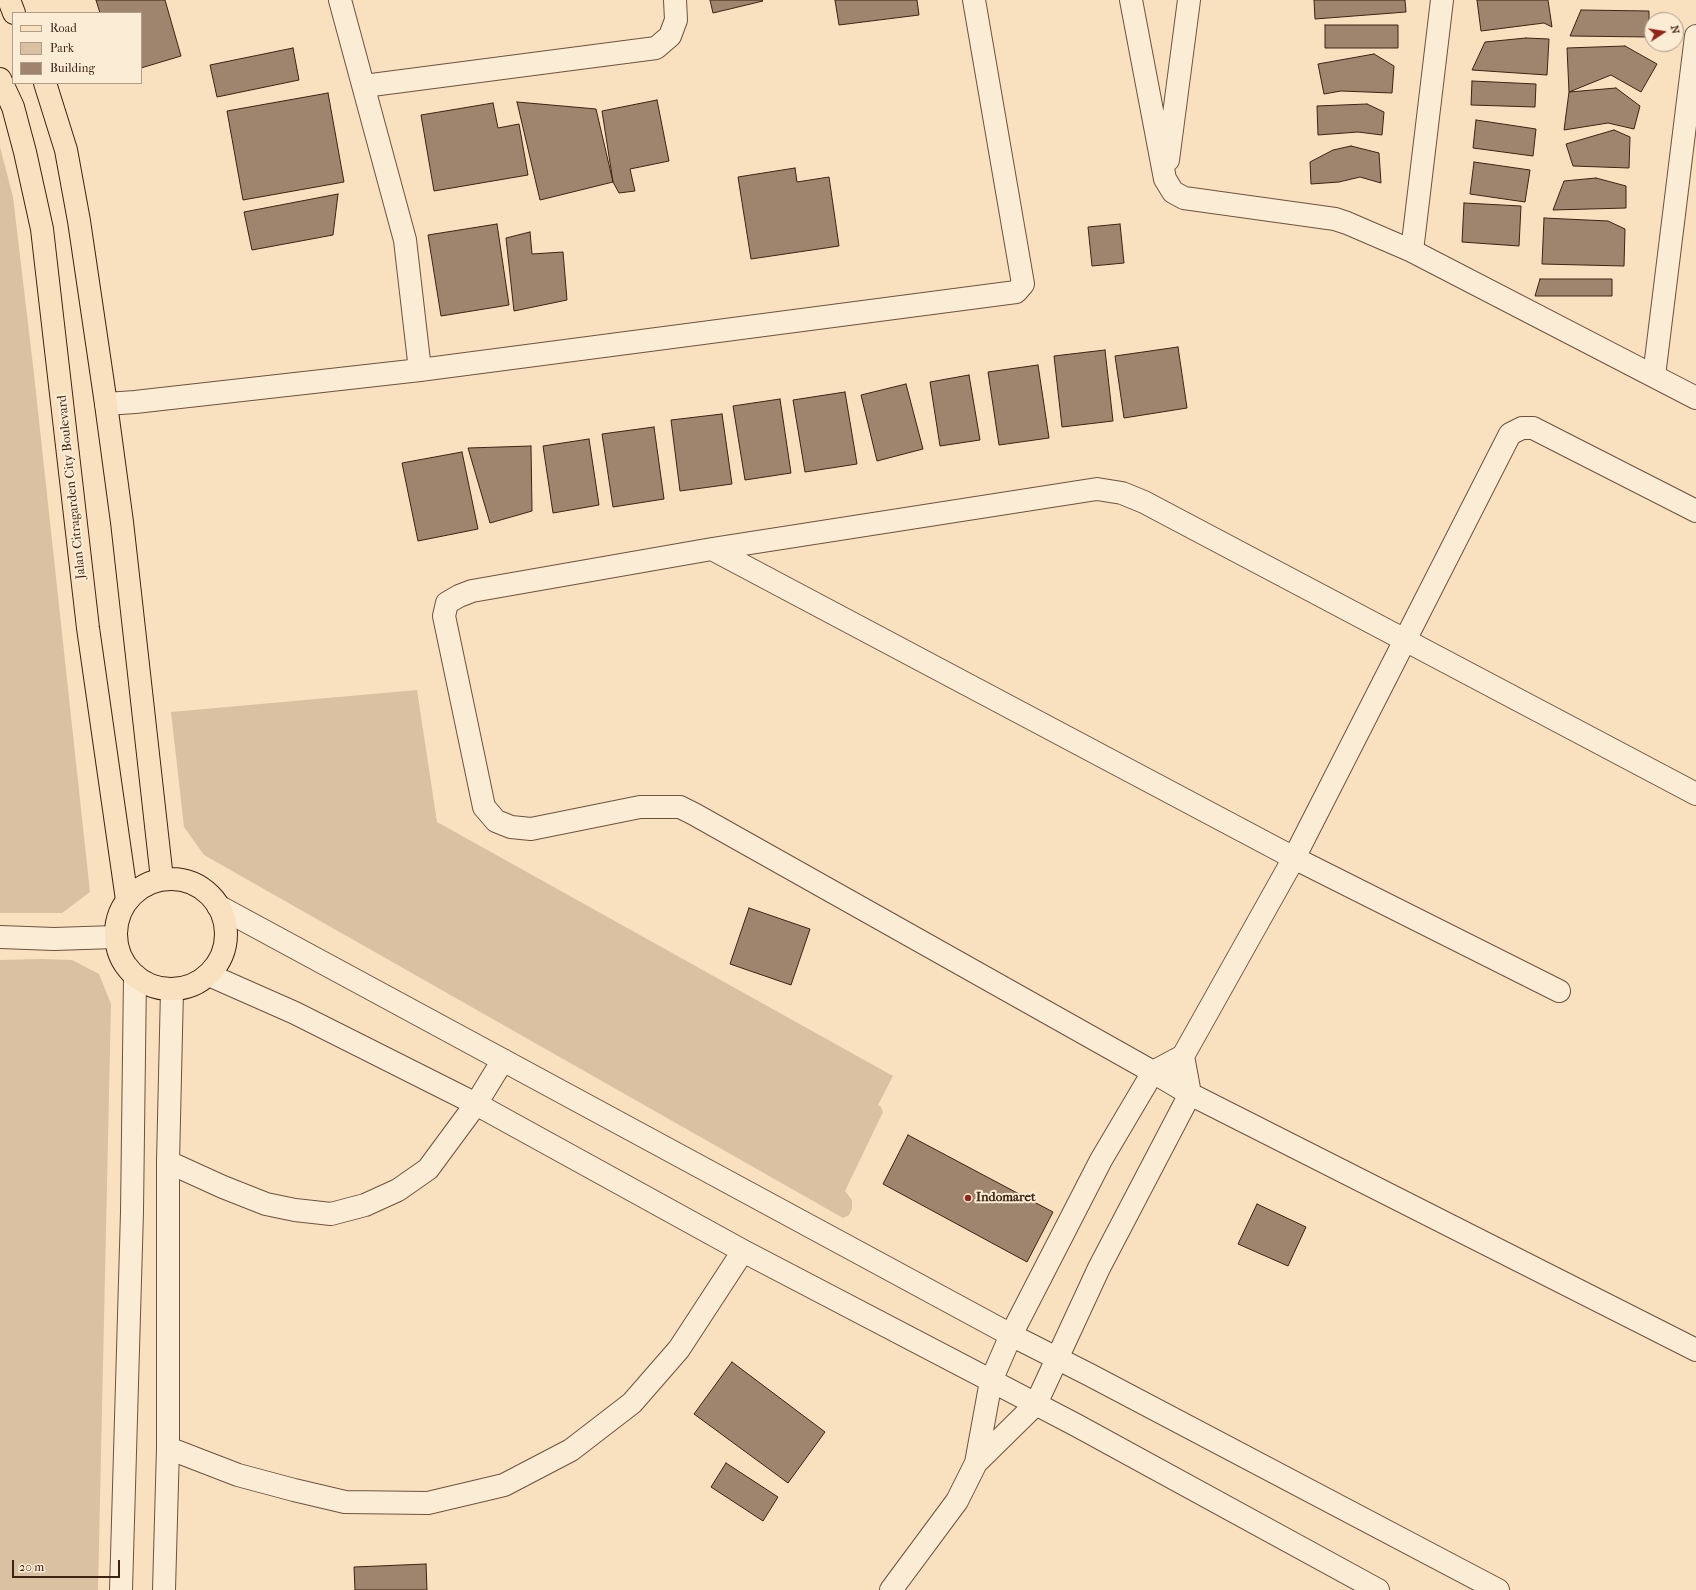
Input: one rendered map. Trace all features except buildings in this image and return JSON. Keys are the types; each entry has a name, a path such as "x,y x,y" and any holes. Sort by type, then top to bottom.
{"main road":[{"path":"9,0 14,12"},
{"name":"Jalan Citragarden City Boulevard","path":"0,79 13,107 25,152 42,229 88,628 127,900"},
{"path":"45,84 67,157 79,221 106,404 122,522 162,879"},
{"path":"162,879 177,879 191,882 206,892 218,906 225,923 226,941 221,960 210,975 190,987 172,990 154,988 140,981 127,969 119,954 115,937 116,924 120,912 127,900 136,891 148,883 162,879"}],"street":[{"path":"340,0 405,240 420,370"},
{"path":"364,86 656,48 670,36 676,20 674,0"},
{"path":"106,404 420,370 1016,292 1023,284 974,0"},
{"path":"1131,0 1165,179 1173,192 1184,198 1335,219 1347,223 1412,251 1696,398"},
{"path":"1165,179 1189,0"},
{"path":"1412,251 1442,0"},
{"path":"1654,376 1696,36"},
{"path":"891,1590 957,1501 976,1463 991,1381 1011,1336 1101,1160 1153,1072 1183,1056 1294,858 1510,434 1522,428 1533,428 1696,511"},
{"path":"1696,794 1404,641 1144,502 1122,493 1097,489 712,549 472,591 447,603 444,616 484,807 496,821 511,827 531,829 640,807 680,808 694,814 1190,1094 1696,1350"},
{"path":"712,549 1294,858 1559,991"},
{"path":"218,906 1011,1336 1057,1358 1498,1590"},
{"path":"0,937 54,939 115,937"},
{"path":"210,975 295,1013 476,1104 743,1251 1036,1404 1378,1590"},
{"path":"121,1590 132,1212 135,976"},
{"path":"164,1590 168,1448 168,1162 172,990"},
{"path":"976,1463 1036,1404 1099,1268 1190,1094 1183,1056"},
{"path":"168,1162 223,1187 266,1204 295,1210 331,1214 365,1205 398,1190 428,1169 476,1104 503,1060"},
{"path":"168,1448 238,1475 345,1502 428,1503 504,1485 571,1450 632,1403 679,1349 743,1251"}],"green space":[{"path":"0,147 13,197 34,374 90,892 62,913 0,913"},
{"path":"417,690 437,822 893,1076 878,1105 881,1107 883,1112 845,1191 852,1200 852,1209 849,1215 843,1218 204,855 184,827 171,712"},
{"path":"0,960 72,960 99,974 111,1004 98,1590 0,1590"}],"place":[{"name":"Indomaret","path":"968,1198"}]}
